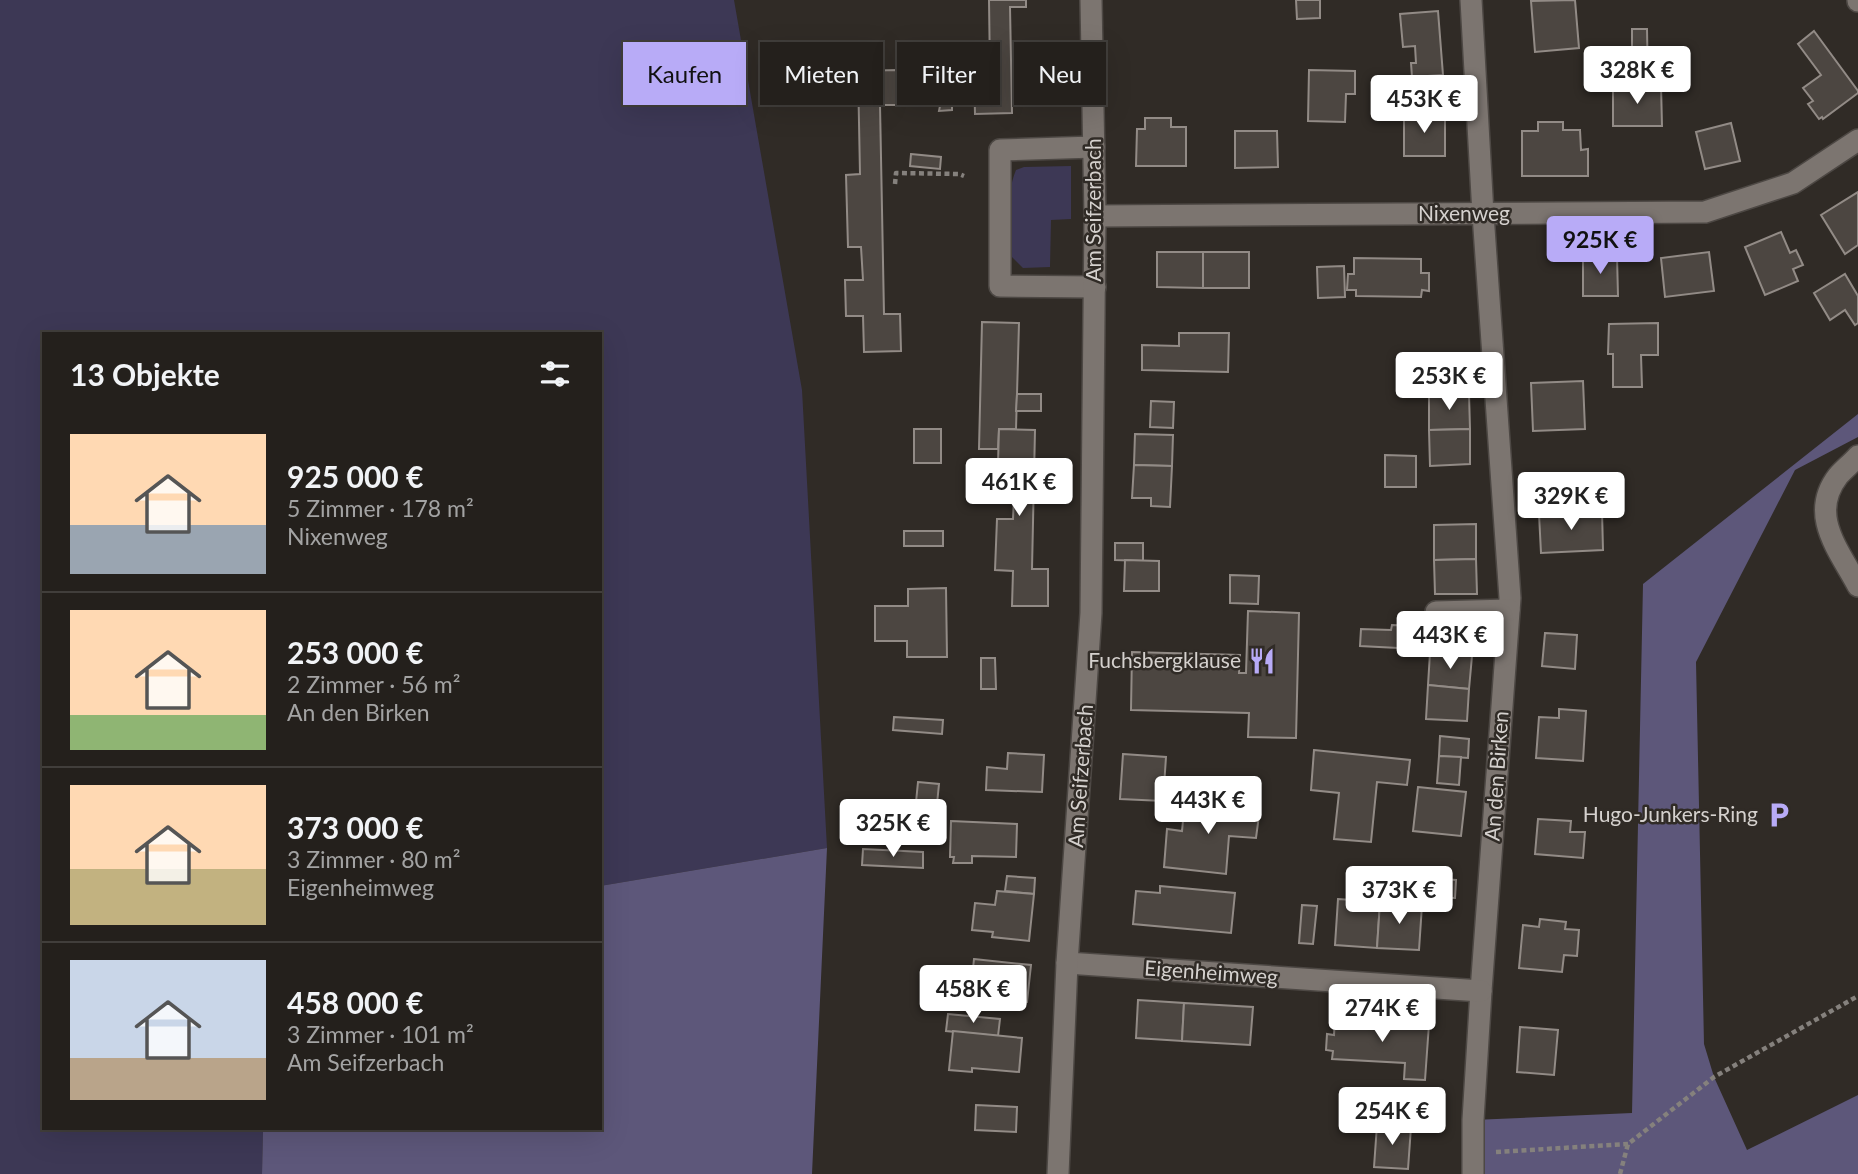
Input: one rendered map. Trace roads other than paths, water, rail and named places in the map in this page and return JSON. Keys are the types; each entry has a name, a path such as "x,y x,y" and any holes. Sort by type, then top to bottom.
{"street":[{"name":"Am Seifzerbach","path":"1058,1174 1067,963 1091,613 1095,216 1091,0"},
{"name":"An den Birken","path":"1471,0 1509,610 1481,991 1473,1164"},
{"name":"Nixenweg","path":"1095,216 1705,212 1793,183 1858,140"},
{"path":"1094,147 1000,150 1000,286 1095,287"},
{"path":"1858,456 1838,477 1825,502 1826,525 1858,586"},
{"path":"1436,612 1509,610"},
{"name":"Eigenheimweg","path":"1067,963 1481,991"}],"place":[{"name":"Fuchsbergklause","path":"1262,661"},
{"name":"Hugo-Junkers-Ring","path":"1779,815"}]}
